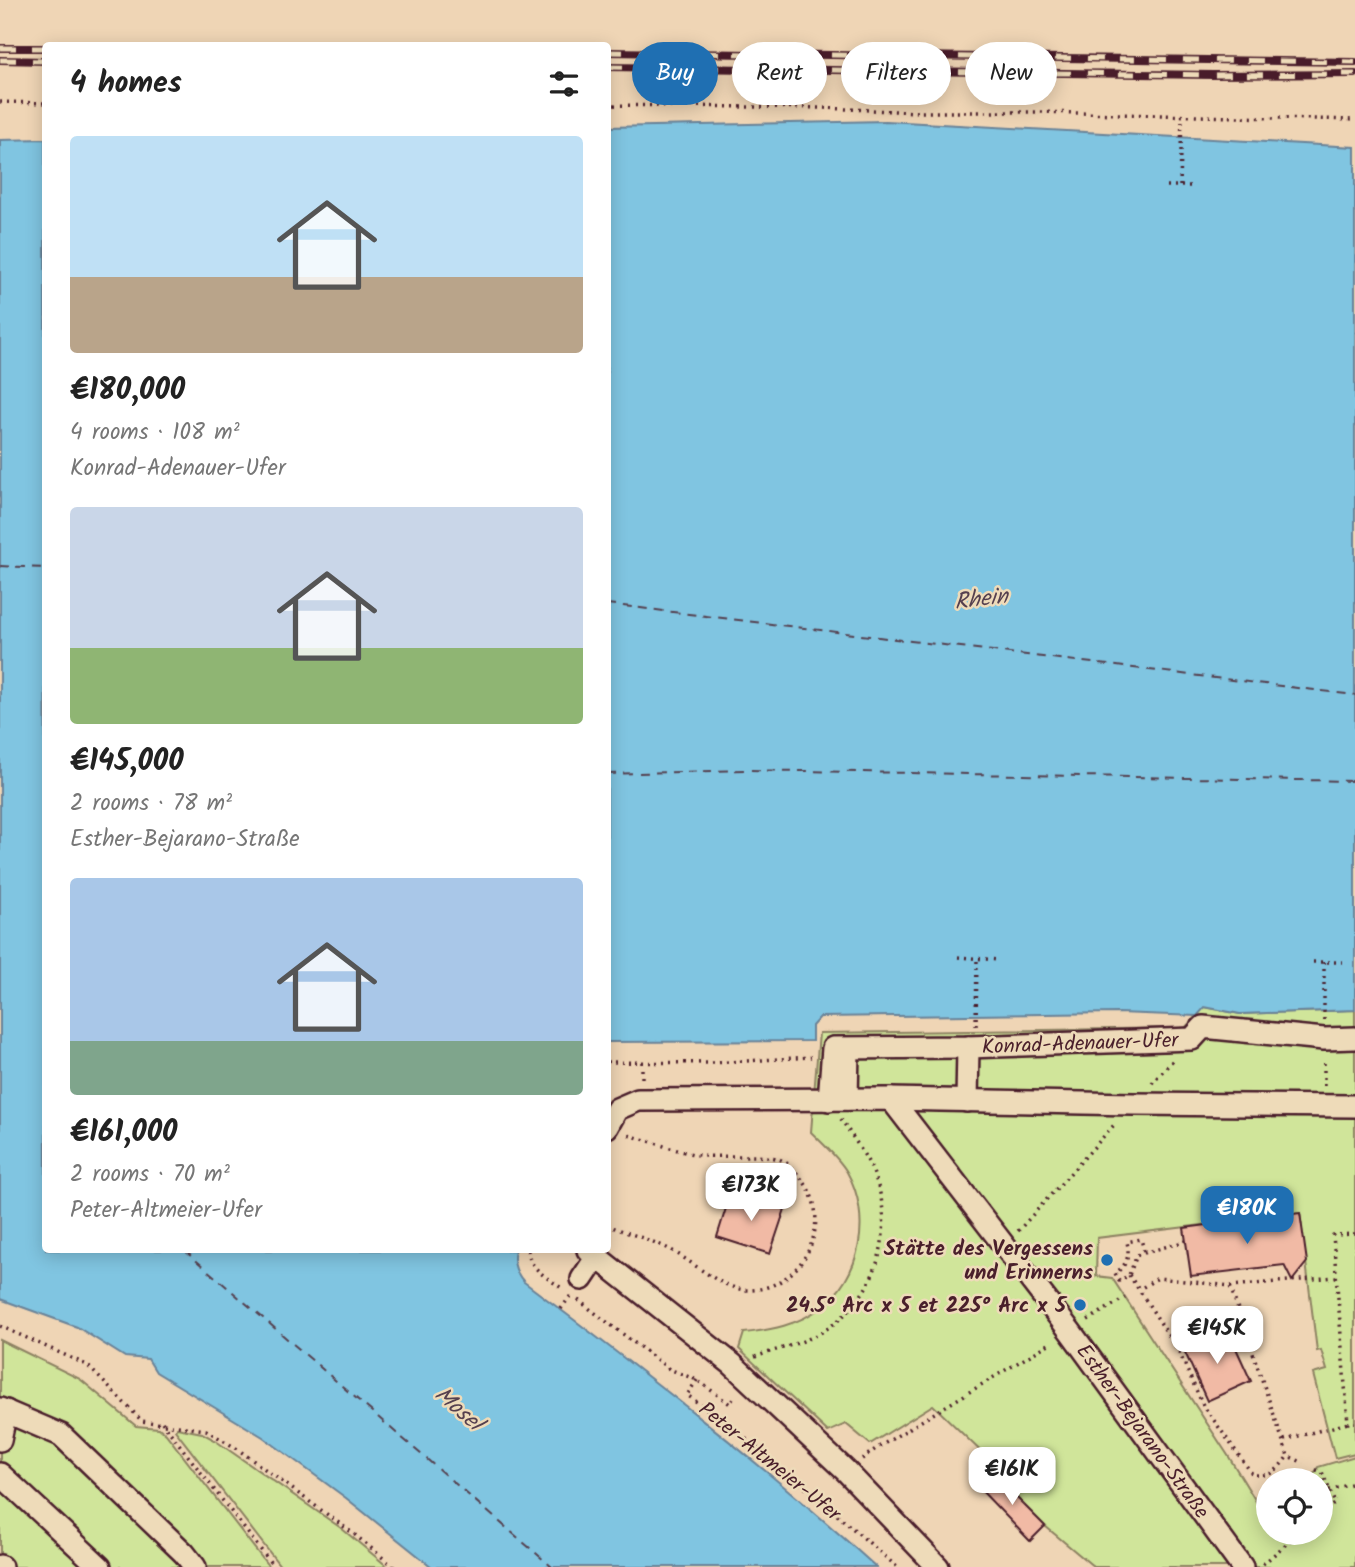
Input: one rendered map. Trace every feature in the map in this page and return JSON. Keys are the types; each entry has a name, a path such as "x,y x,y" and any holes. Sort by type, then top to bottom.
{"street":[{"name":"Konrad-Adenauer-Ufer","path":"838,1099 848,1049 1192,1039 1203,1027 1355,1038"},
{"name":"Konrad-Adenauer-Ufer","path":"967,1101 972,1047"},
{"path":"613,1129 617,1109 626,1104 642,1082 838,1099 1355,1106"},
{"path":"891,1099 1005,1246"},
{"name":"Esther-Bejarano-Straße","path":"1005,1246 1242,1567"},
{"path":"582,1279 592,1254"},
{"name":"Peter-Altmeier-Ufer","path":"592,1254 732,1364 846,1471 938,1567"},
{"path":"0,1440 3,1410 61,1435 184,1562"},
{"path":"0,1475 100,1567"}],"path":[{"path":"0,102 42,103"},
{"path":"611,106 821,108 918,112 1040,111 1355,120"},
{"path":"1180,186 1182,116"},
{"path":"1167,186 1190,186"},
{"path":"958,957 999,960"},
{"path":"972,1047 977,958"},
{"path":"1312,962 1342,962"},
{"path":"1324,962 1324,1106"},
{"path":"1005,1246 1192,1039"},
{"path":"611,1064 642,1082 712,1063 818,1057"},
{"path":"732,1364 824,1331 852,1309 872,1282 884,1238 883,1202 876,1177 838,1099"},
{"path":"611,1227 668,1249 735,1290 752,1290 768,1287 796,1270 813,1242 816,1226 816,1210 803,1179 792,1167 778,1158 702,1156 613,1129"},
{"path":"1348,1423 1333,1235 1355,1234"},
{"path":"1144,1251 1141,1239 1127,1242 1129,1253 1123,1268 1115,1273 1119,1281 1129,1275 1137,1255 1186,1241"},
{"path":"528,1253 536,1270 669,1369 697,1380"},
{"path":"1129,1275 1178,1350 1203,1405 1253,1475 1266,1476 1276,1471 1288,1456"},
{"path":"1143,1287 1158,1278 1230,1286 1336,1278"},
{"path":"1230,1286 1288,1456"},
{"path":"561,1309 568,1298"},
{"path":"846,1471 877,1448 1125,1298"},
{"path":"0,1326 87,1365 142,1421 206,1430 236,1448 344,1526 394,1567"},
{"name":"Peter-Altmeier-Ufer","path":"730,1404 697,1380 687,1395 717,1416 816,1497 897,1567"},
{"path":"162,1422 274,1567"},
{"path":"1284,1440 1355,1423"},
{"path":"1288,1456 1304,1463"},
{"path":"1333,1489 1355,1483"},
{"path":"1260,1567 1285,1545"}],"green space":[{"path":"1204,1007 1240,1014 1355,1010 1355,1453 1335,1458 1313,1374 1327,1370 1321,1350 1317,1351 1300,1213 1097,1238 1096,1276 1112,1278 1256,1501 1256,1545 1333,1545 1333,1468 1317,1468 1355,1456 1355,1567 1094,1567 1045,1526 992,1473 997,1467 933,1405 870,1444 846,1424 828,1432 739,1349 744,1333 784,1326 803,1319 820,1308 845,1280 859,1245 861,1226 855,1189 839,1161 811,1132 819,1033 1185,1028"},
{"path":"0,1340 80,1379 136,1426 159,1428 269,1567 0,1567"},
{"path":"177,1428 202,1433 213,1439 341,1528 388,1567 281,1567 175,1430"}],"water":[{"name":"Rhein","path":"886,121 1355,147 1355,1010 1240,1014 1205,1007 1197,1016 1118,1013 820,1017 812,1026 812,1041 611,1042 611,127"},
{"name":"Mosel","path":"42,139 42,1253 515,1253 515,1267 524,1282 703,1420 791,1492 876,1567 432,1567 346,1498 263,1437 156,1372 148,1359 125,1357 77,1327 0,1299 0,140"}],"building":[{"path":"731,1192 785,1209 770,1254 717,1237"},
{"path":"1300,1213 1307,1262 1292,1281 1284,1265 1191,1276 1184,1228"},
{"path":"1230,1335 1251,1381 1207,1401 1183,1348"},
{"path":"992,1473 1045,1526 1030,1541 978,1487"}],"ferry route":[{"path":"0,566 42,568"},
{"path":"611,604 1355,695"},
{"path":"611,774 746,770 1355,781"},
{"path":"187,1253 552,1567"}],"railway":[{"path":"0,48 42,48"},
{"path":"611,52 1355,62"},
{"path":"0,60 42,61"},
{"path":"611,67 1213,75 1355,74"}],"place":[{"name":"Stätte des Vergessens und Erinnerns","path":"1107,1260"},
{"name":"24.5° Arc x 5 et 225° Arc x 5","path":"1080,1305"}]}
